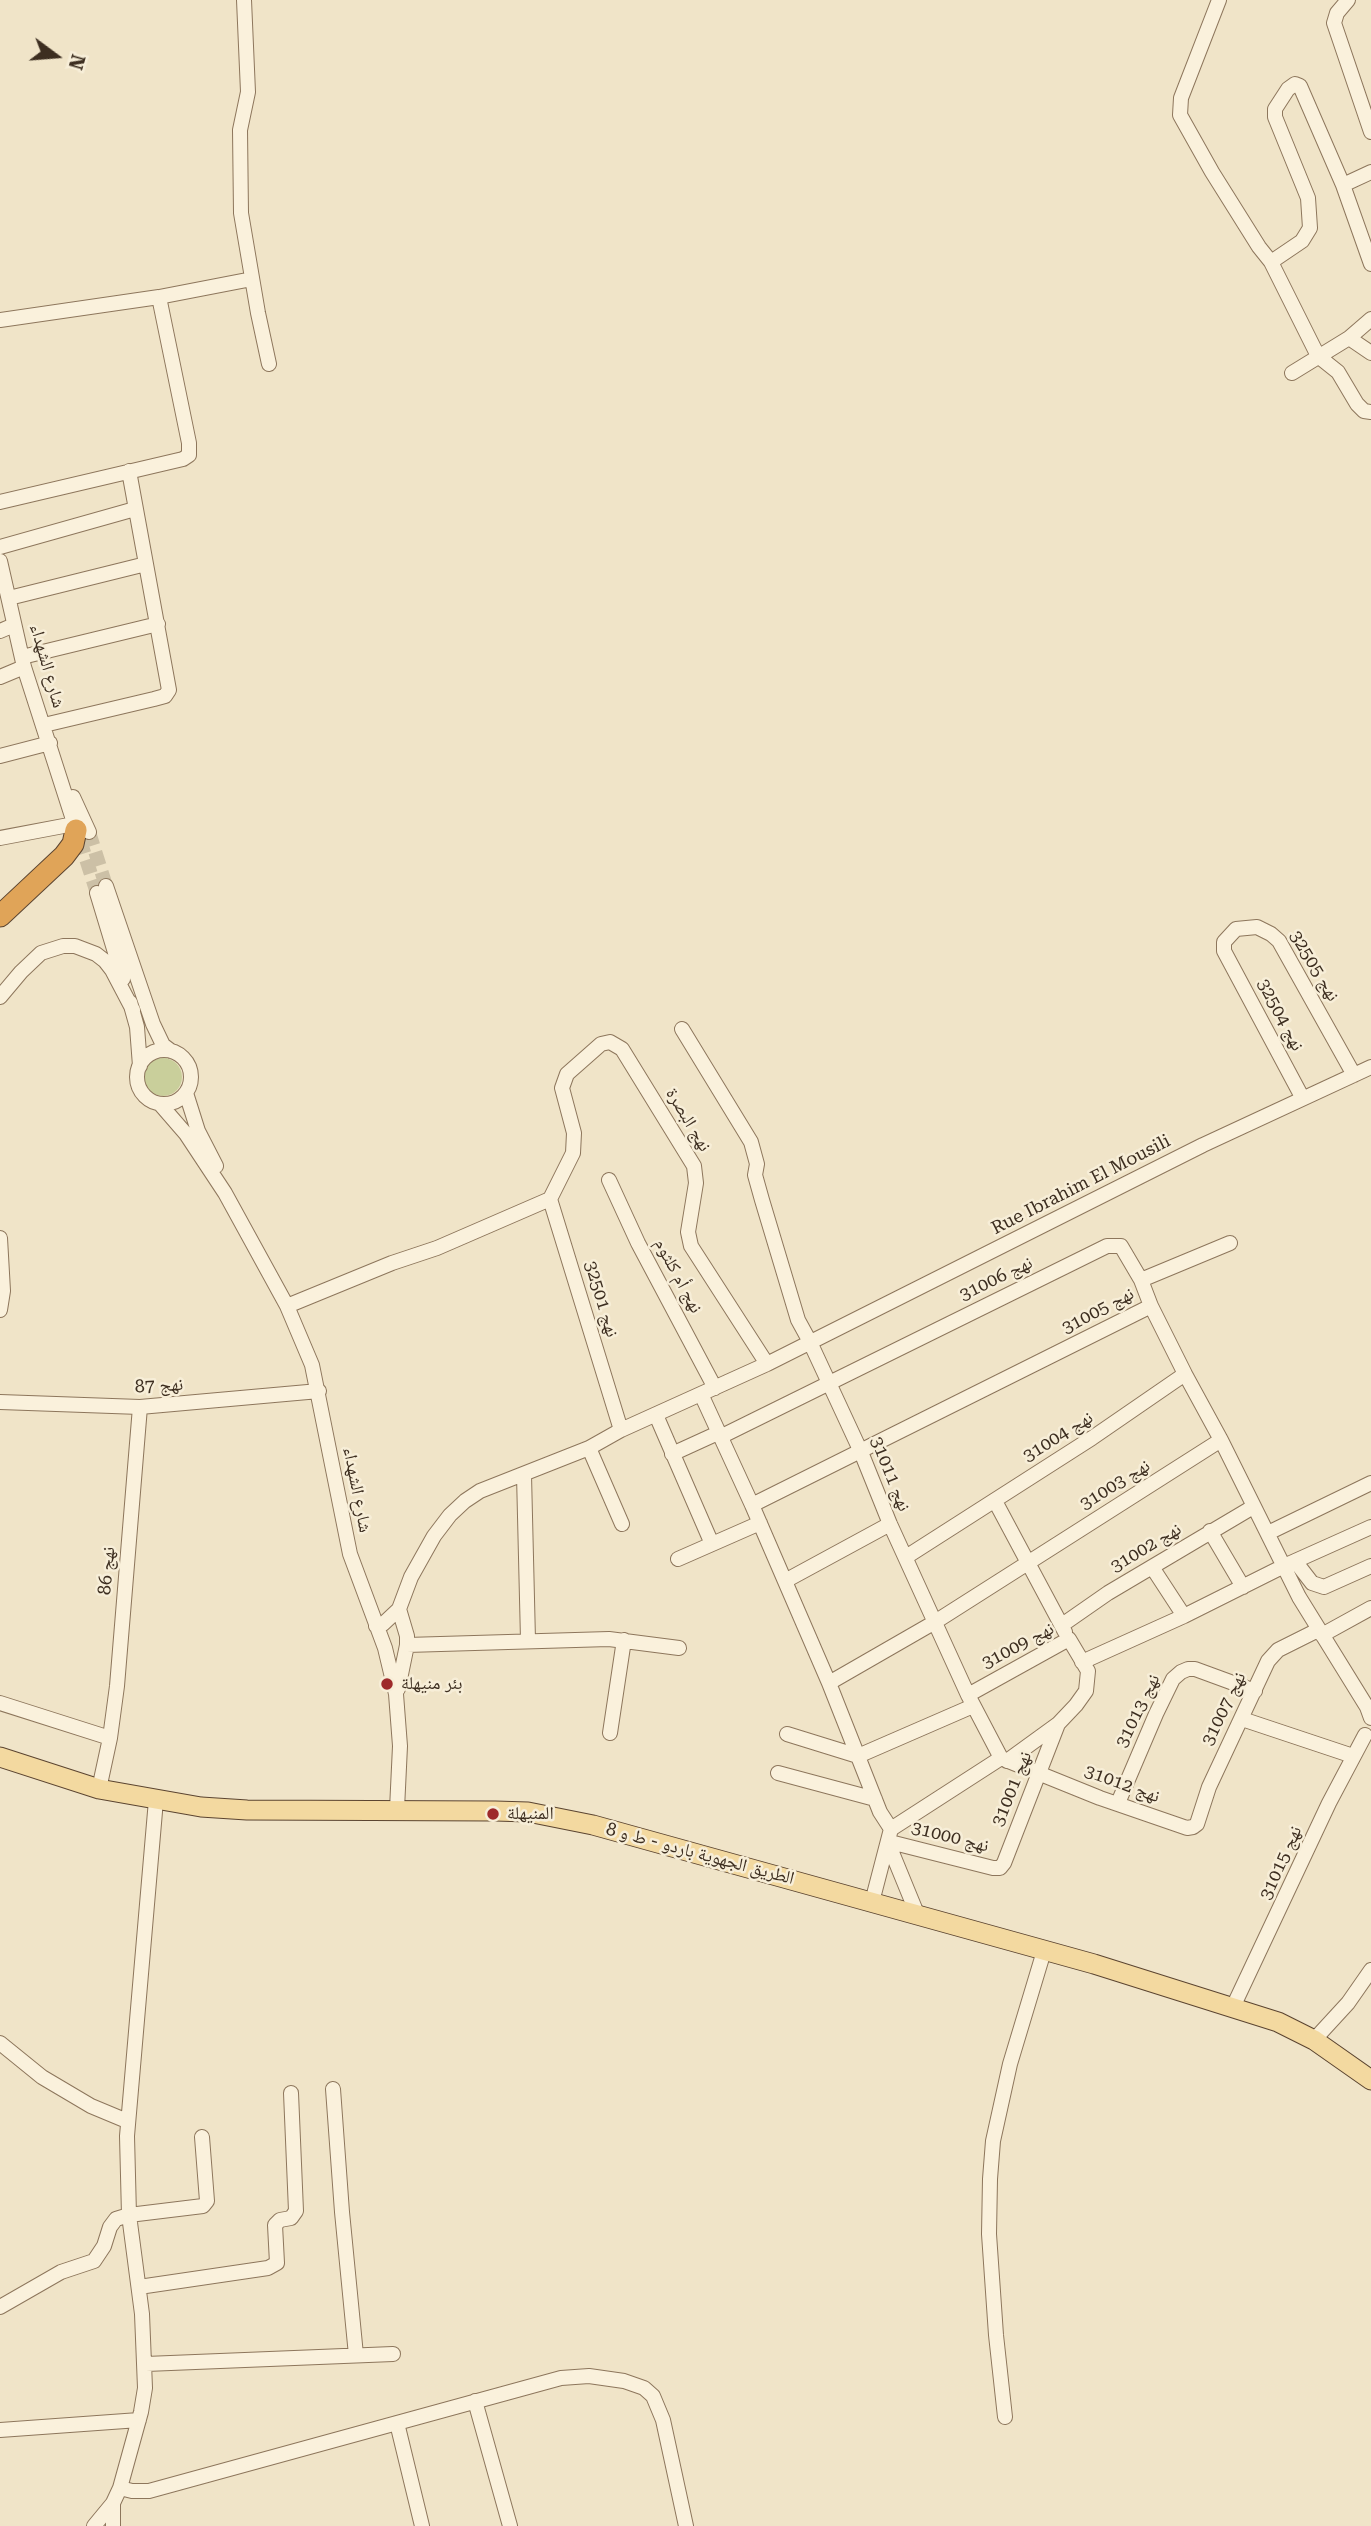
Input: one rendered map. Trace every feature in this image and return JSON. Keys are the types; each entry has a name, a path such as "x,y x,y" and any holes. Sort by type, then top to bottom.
{"highway":[{"path":"0,916 69,851 80,831"}],"main road":[{"name":"الطريق الجهوية باردو - ط و 8","path":"0,1757 99,1789 224,1809 397,1809 517,1812 559,1817 700,1853 1233,2007 1278,2022 1314,2040 1371,2080"}],"street":[{"path":"244,0 248,92 240,131 241,213 269,364"},
{"path":"1219,0 1181,98 1181,115 1212,172 1271,262 1318,356 1338,372 1357,404 1364,411 1371,412"},
{"path":"1348,0 1337,13 1334,23 1371,132"},
{"path":"1271,262 1301,241 1310,228 1308,198 1275,117 1275,109 1288,89 1295,84 1300,86 1343,185 1371,264"},
{"path":"1343,185 1371,172"},
{"path":"0,320 252,279"},
{"path":"0,502 183,460 188,455 189,443 159,296"},
{"path":"1292,373 1349,338 1371,319"},
{"path":"1349,338 1371,353"},
{"path":"44,725 165,696 169,690 129,471"},
{"path":"0,547 135,509"},
{"name":"شارع الشهداء","path":"0,561 23,662 80,831"},
{"path":"9,598 146,564"},
{"path":"0,677 23,662 158,624"},
{"path":"0,631 14,625"},
{"path":"0,757 50,743"},
{"path":"0,838 80,831"},
{"path":"102,889 163,1045 185,1060 190,1068 191,1077 186,1093 198,1131 225,1183 225,1193 186,1134 160,1104 141,1090 137,1027 102,889"},
{"name":"نهج 32505","path":"1224,951 1224,942 1236,929 1257,927 1271,934 1279,942 1354,1075"},
{"path":"0,997 41,953 63,946 75,946 86,948 105,961 113,970 133,1010"},
{"name":"نهج 32504","path":"1224,951 1303,1097"},
{"name":"نهج 31011","path":"682,1029 751,1142 757,1164 755,1175 798,1320 861,1452 890,1524 935,1622"},
{"name":"نهج البصرة","path":"550,1199 573,1153 574,1133 562,1088 567,1074 601,1044 610,1042 622,1049 694,1166 696,1183 688,1231 691,1246 767,1364"},
{"path":"140,1066 153,1053 170,1051"},
{"name":"Rue Ibrahim El Mousili","path":"399,1609 411,1577 434,1536 450,1515 480,1491 589,1448 621,1430 767,1364 1303,1097 1371,1067"},
{"path":"160,1104 174,1102 186,1093"},
{"name":"نهج أم كلثوم","path":"609,1180 638,1242 715,1388"},
{"name":"شارع الشهداء","path":"225,1193 287,1306 305,1345 319,1391 350,1554 388,1659 396,1694 400,1746 397,1809"},
{"path":"287,1306 392,1263 437,1248 550,1199"},
{"name":"نهج 32501","path":"550,1199 621,1430"},
{"path":"0,1238 4,1291 0,1310"},
{"path":"1141,1280 1230,1243"},
{"name":"نهج 31006","path":"830,1384 1107,1246 1117,1245 1124,1248 1151,1306"},
{"name":"نهج 31005","path":"752,1505 1151,1306 1221,1440"},
{"name":"نهج 31004","path":"906,1557 1137,1409 1185,1374"},
{"path":"672,1454 830,1384"},
{"name":"نهج 87","path":"0,1402 141,1407 319,1391"},
{"path":"701,1394 829,1683 890,1834 903,1881 918,1916"},
{"name":"نهج 86","path":"99,1789 117,1686 141,1407"},
{"path":"656,1415 712,1544"},
{"path":"1221,1440 1268,1533 1290,1563 1311,1583 1324,1587 1371,1566"},
{"name":"نهج 31003","path":"829,1683 935,1622 1221,1440"},
{"path":"589,1448 622,1524"},
{"path":"524,1475 528,1640"},
{"path":"1268,1533 1371,1483"},
{"path":"995,1501 1069,1639"},
{"name":"نهج 31002","path":"1062,1625 1152,1566 1253,1507"},
{"path":"678,1559 760,1523"},
{"path":"785,1581 890,1524"},
{"path":"1082,1662 1371,1527"},
{"path":"1210,1531 1243,1587"},
{"path":"1290,1563 1320,1633 1370,1710"},
{"path":"1152,1566 1184,1616"},
{"name":"نهج 31007","path":"1193,1827 1197,1824 1209,1787 1268,1661 1278,1650 1371,1608"},
{"path":"376,1626 383,1624 399,1609 407,1645 396,1694"},
{"name":"نهج 31009","path":"935,1622 970,1700 1069,1639 1088,1671 1086,1690 1058,1724"},
{"path":"407,1645 528,1640 624,1640 680,1648"},
{"path":"610,1733 624,1640"},
{"name":"نهج 31013","path":"1118,1803 1156,1714 1173,1679 1181,1672 1195,1669 1255,1691"},
{"path":"787,1734 858,1756 970,1700 1004,1759"},
{"path":"0,1703 110,1738"},
{"path":"1242,1719 1353,1756"},
{"path":"872,1902 890,1834 1058,1724"},
{"name":"نهج 31001","path":"1000,1868 1058,1724"},
{"name":"نهج 31015","path":"1233,2007 1365,1735"},
{"name":"نهج 31012","path":"1004,1759 1186,1828 1193,1827"},
{"path":"778,1773 875,1799"},
{"path":"94,2526 113,2503 121,2488 145,2388 146,2364 139,2287 129,2215 127,2121 156,1800"},
{"name":"نهج 31000","path":"890,1834 1000,1868"},
{"path":"1005,2417 989,2234 993,2141 1010,2064 1044,1951"},
{"path":"1314,2040 1348,2003 1371,1970"},
{"path":"0,2043 42,2077 90,2106 127,2121"},
{"path":"332,2090 356,2355"},
{"path":"139,2287 268,2268 277,2263 275,2225 280,2220 292,2218 296,2211 291,2093"},
{"path":"0,2307 61,2272 94,2261 104,2246 112,2222 129,2215 205,2204 202,2137"},
{"path":"146,2364 393,2354"},
{"path":"121,2488 149,2491 561,2378 589,2376 644,2388 653,2396 663,2420 686,2526"},
{"path":"475,2402 510,2526"},
{"path":"0,2430 139,2420"},
{"path":"397,2423 422,2526"},
{"path":"113,2503 113,2526"}],"green space":[{"path":"163,1058 177,1063 182,1077 177,1091 163,1096 149,1091 144,1077 149,1063"}],"tunnel":[{"path":"89,832 106,886"},
{"path":"80,840 97,893"}],"place":[{"name":"بئر منيهلة","path":"387,1684"},
{"name":"المنيهلة","path":"493,1814"}]}
